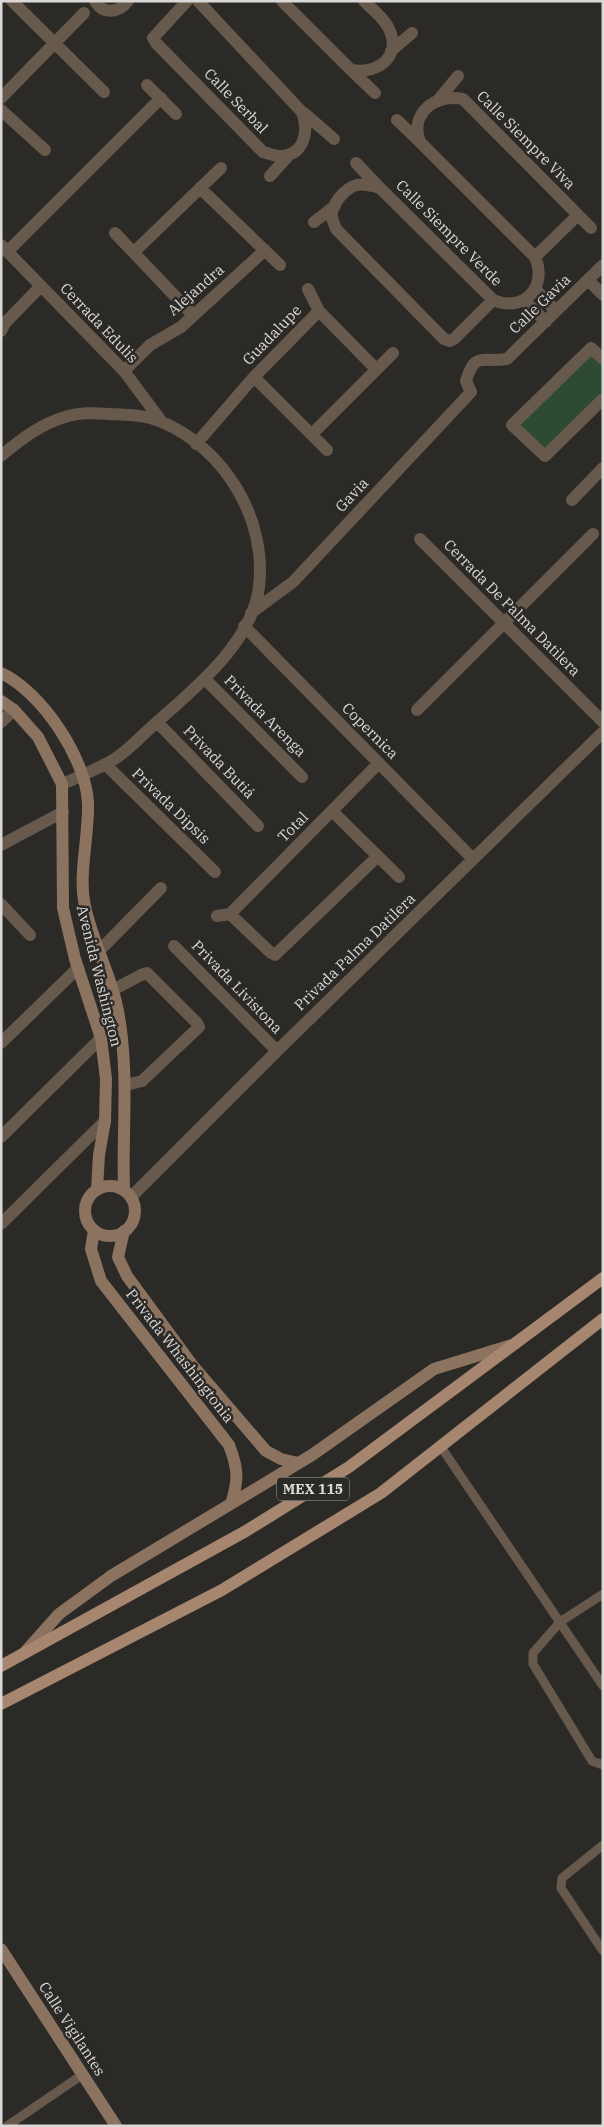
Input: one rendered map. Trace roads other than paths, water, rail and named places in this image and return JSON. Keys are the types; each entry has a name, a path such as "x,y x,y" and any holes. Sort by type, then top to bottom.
{"main road":[{"name":"Avenida Washington","path":"1,673 11,678 44,708 66,738 83,775 88,802 82,892 119,1015 126,1085 128,1194"},
{"name":"Avenida Washington","path":"1,701 14,710 38,738 62,784 64,908 78,968 101,1038 106,1079 105,1121 99,1155 97,1189"},
{"path":"111,1186 128,1194 135,1206 131,1224 124,1231 109,1236 94,1230 86,1217 85,1209 87,1201 97,1189 111,1186"},
{"name":"Privada Whashingtonia","path":"94,1230 91,1249 101,1281 229,1444 236,1464 237,1484 231,1504"},
{"name":"Privada Whashingtonia","path":"124,1231 118,1257 127,1276 172,1337 266,1451 281,1459 298,1463"},
{"name":"MEX 115","path":"1,1666 238,1536 349,1467 603,1278"},
{"name":"MEX 115","path":"1,1704 222,1590 382,1493 603,1319"},
{"path":"26,1652 59,1614 111,1576 298,1463 434,1368 512,1345"},
{"name":"Calle Vigilantes","path":"1,1949 116,2126"}],"street":[{"path":"12,1 104,92"},
{"path":"94,1 102,9 109,11 122,7 128,1"},
{"name":"Calle Serbal","path":"187,1 153,38 263,152 278,156 290,154"},
{"path":"198,1 302,112 334,139"},
{"path":"282,1 375,93"},
{"path":"364,1 388,25 392,36 388,57"},
{"path":"1,98 84,13"},
{"path":"351,70 364,72 378,68 412,33"},
{"path":"420,142 417,129 421,114 439,99 458,76"},
{"path":"147,85 176,114"},
{"name":"Cerrada Edulis","path":"161,98 4,248 124,371 162,422"},
{"name":"Calle Siempre Viva","path":"439,99 463,99 591,228"},
{"path":"1,110 45,150"},
{"path":"270,176 299,147 306,137 307,124 302,112"},
{"path":"397,120 535,257 539,274 530,295"},
{"name":"Calle Siempre Verde","path":"356,163 493,300 508,304 530,295"},
{"path":"134,252 221,168"},
{"name":"Calle Siempre Verde","path":"314,222 334,206 342,194 356,185 380,188"},
{"path":"200,188 280,265"},
{"path":"334,206 332,217 336,229 444,339 450,341 493,300"},
{"path":"535,257 578,215"},
{"path":"115,233 194,315"},
{"name":"Alejandra","path":"124,371 150,345 181,327 265,250"},
{"name":"Calle Gavia","path":"471,392 466,381 470,366 482,358 507,359 603,265"},
{"path":"588,280 603,295"},
{"path":"1,331 5,323 41,286"},
{"path":"308,289 319,311"},
{"path":"530,295 556,311"},
{"path":"530,295 546,322"},
{"name":"Guadalupe","path":"196,444 254,377 319,311 376,369"},
{"path":"603,359 592,348 512,425 544,456 603,399"},
{"path":"312,434 393,352"},
{"path":"254,377 326,450"},
{"name":"Gavia","path":"252,613 293,582 471,392"},
{"path":"1,456 41,427 66,416 88,412 127,415 162,422 183,434 222,467 238,488 256,536 259,588 252,613 226,656 205,679 117,757 62,784"},
{"path":"572,500 603,468"},
{"path":"417,710 593,534"},
{"name":"Cerrada De Palma Datilera","path":"420,539 603,722"},
{"name":"Copernica","path":"244,626 473,859"},
{"name":"Privada Arenga","path":"205,679 302,777"},
{"path":"1,722 14,710"},
{"name":"Privada Butiá","path":"157,722 258,826"},
{"name":"Privada Palma Datilera","path":"128,1194 603,732"},
{"name":"Total","path":"378,856 276,955 224,915 379,763"},
{"name":"Privada Dipsis","path":"105,764 215,872"},
{"path":"332,811 400,877"},
{"path":"1,845 62,812"},
{"path":"99,951 161,888"},
{"path":"1,904 30,935"},
{"name":"Privada Livistona","path":"174,946 277,1051"},
{"path":"1,1043 78,968"},
{"path":"112,991 147,973 197,1023 198,1027 195,1032 142,1081 126,1085"},
{"path":"1,1137 101,1038"},
{"path":"1,1224 105,1121"}],"lane":[{"path":"441,1447 603,1686"},
{"path":"603,1594 560,1622 533,1654 533,1664 592,1761 603,1765"},
{"path":"603,1845 562,1878 561,1888 603,1951"},
{"path":"7,2126 82,2075"}]}
